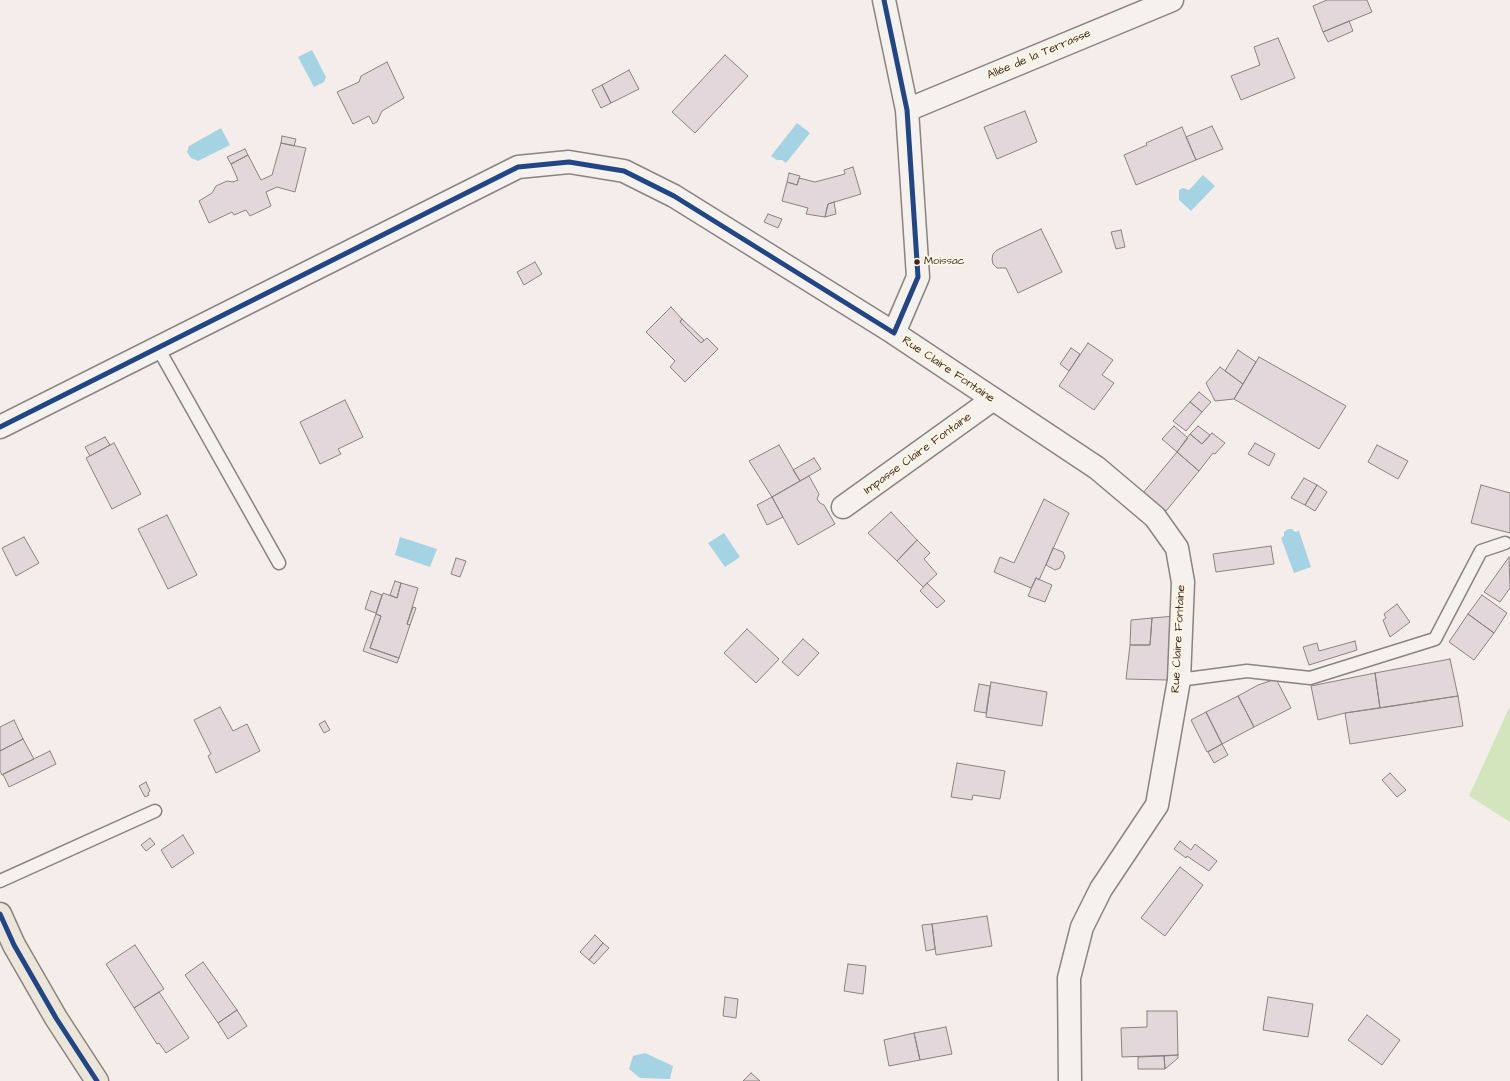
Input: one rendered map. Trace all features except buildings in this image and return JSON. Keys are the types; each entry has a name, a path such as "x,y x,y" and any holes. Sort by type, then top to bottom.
{"main road":[{"path":"0,914 14,944 56,1018 97,1081"}],"street":[{"path":"884,0 907,110 918,276 894,333"},
{"name":"Allée de la Terrasse","path":"907,110 1172,0"},
{"name":"Rue Claire Fontaine","path":"0,427 518,167 569,162 624,171 674,196 894,333 992,400 1097,468 1155,517 1177,548 1183,582 1179,680 1157,805 1101,889 1082,927 1069,978 1070,1081"},
{"name":"Impasse Claire Fontaine","path":"843,507 992,400"}],"lane":[{"path":"158,348 278,563"},
{"path":"1179,680 1247,671 1310,678 1435,639 1481,551 1505,543"},
{"path":"0,881 155,811"}],"green space":[{"path":"1510,706 1510,822 1469,796"}],"water":[{"path":"312,50 326,77 324,82 314,87 298,57"},
{"path":"797,123 810,133 786,163 782,160 777,160 771,156"},
{"path":"221,128 230,145 198,161 191,158 187,152 189,146"},
{"path":"1203,175 1215,186 1191,211 1179,200 1179,190 1183,188 1189,190"},
{"path":"1288,529 1292,529 1295,532 1299,531 1311,567 1294,573 1281,538 1284,536 1284,532"},
{"path":"724,533 740,557 725,567 708,543"},
{"path":"400,537 437,549 430,567 395,555"},
{"path":"645,1053 673,1066 670,1079 640,1078 629,1069 633,1056"}],"transit line":[{"path":"884,0 907,110 918,277 894,333"},
{"path":"0,427 518,167 569,162 624,171 674,196 894,333"},
{"path":"0,914 14,945 56,1018 97,1081"}],"place":[{"name":"Moissac","path":"917,262"}]}
